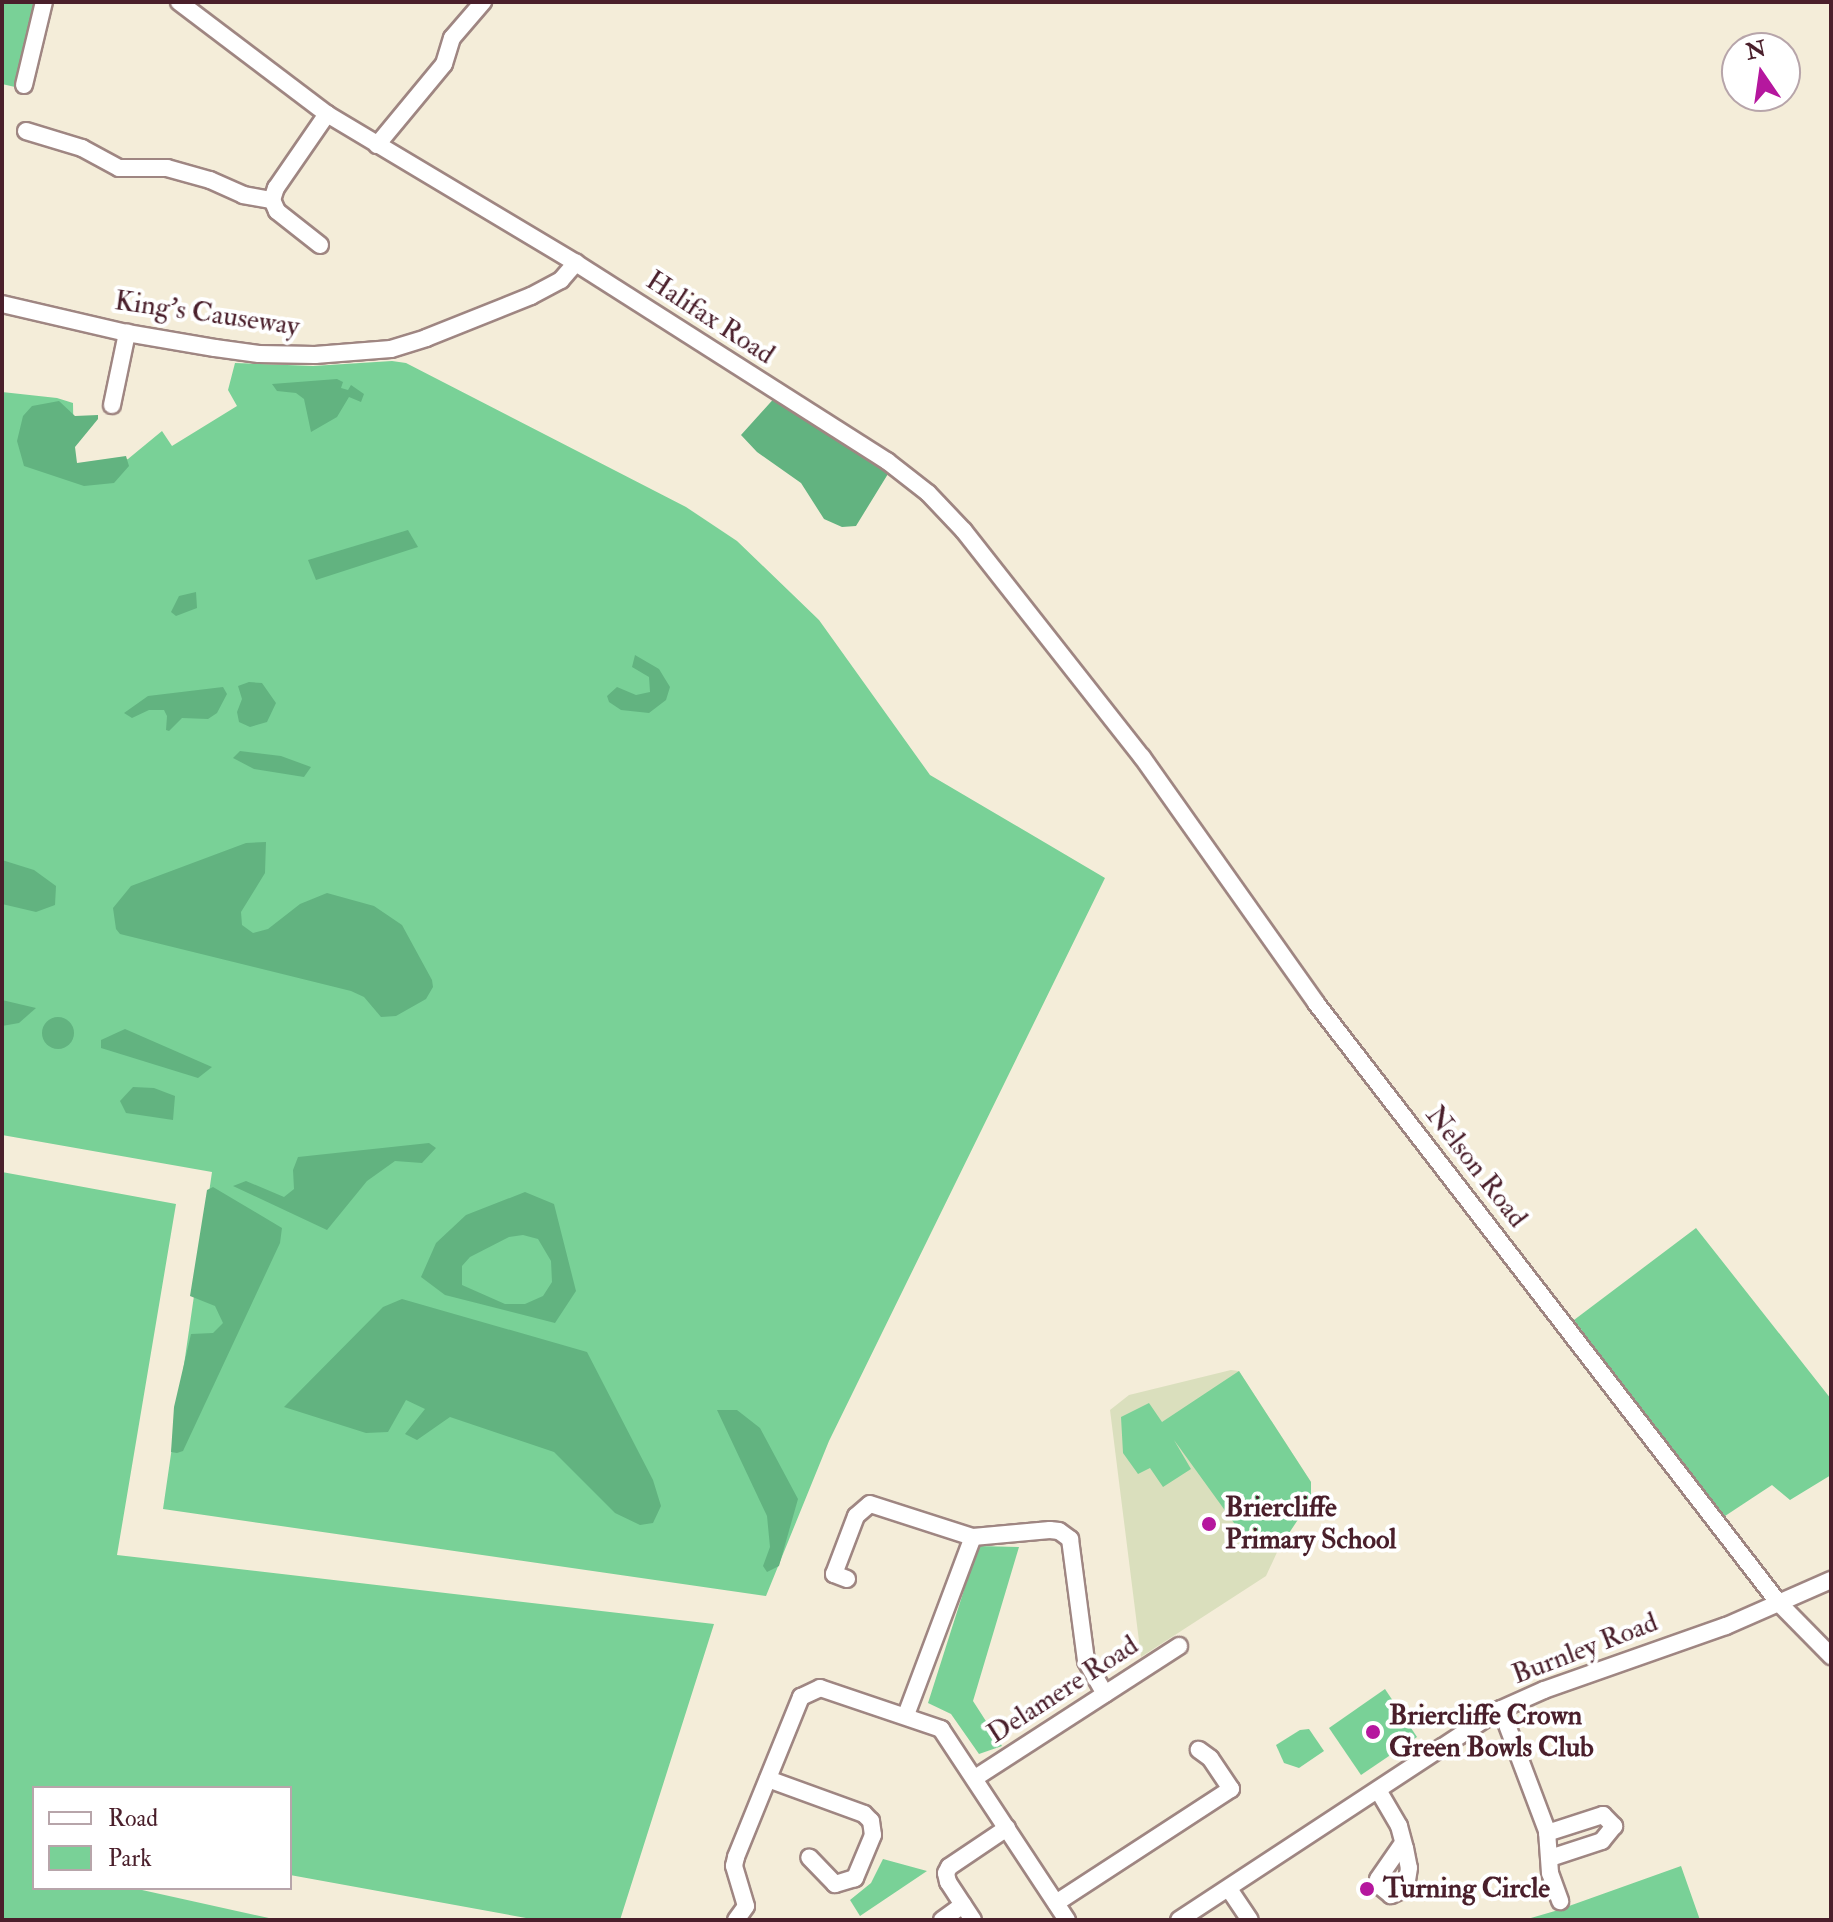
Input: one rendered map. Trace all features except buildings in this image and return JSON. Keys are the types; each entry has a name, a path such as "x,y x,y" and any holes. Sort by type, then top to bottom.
{"street":[{"path":"24,85 44,2"},
{"name":"Halifax Road","path":"179,2 327,114 576,263 887,461 928,493 964,531 1142,757"},
{"path":"377,145 444,64 452,38 483,2"},
{"path":"320,245 277,211 272,200 276,188 327,114"},
{"path":"26,131 82,148 119,168 167,168 210,180 243,195 272,200"},
{"name":"King's Causeway","path":"2,304 127,333 259,354 315,355 391,349 531,296 561,280 576,263"},
{"path":"112,405 127,333"},
{"name":"Nelson Road","path":"1142,757 1316,1003 1778,1602 1831,1656"},
{"path":"835,1575 856,1516 870,1504 973,1537 1059,1531 1070,1539 1086,1661 1105,1694"},
{"path":"906,1715 973,1537"},
{"path":"1778,1602 1831,1580"},
{"name":"Burnley Road","path":"1179,1920 1501,1709 1544,1690 1726,1626 1778,1602"},
{"name":"Delamere Road","path":"975,1778 1179,1646"},
{"path":"736,1920 746,1906 734,1866 801,1697 820,1688 941,1729 1067,1920"},
{"path":"1501,1709 1547,1833 1550,1873 1560,1901"},
{"path":"1056,1903 1231,1789 1210,1758 1199,1750"},
{"path":"768,1779 864,1814 871,1821 873,1835 861,1871 844,1884 827,1879 809,1857"},
{"path":"1378,1790 1399,1826 1403,1843"},
{"path":"1547,1833 1603,1815 1614,1826 1602,1841 1550,1858"},
{"path":"973,1920 948,1882 949,1867 1007,1828"},
{"path":"1229,1889 1250,1920"},
{"path":"942,1920 963,1905"}],"shaded area":[{"name":"Briercliffe Primary School","path":"1231,1370 1239,1371 1311,1482 1311,1500 1279,1548 1266,1576 1141,1657 1110,1410 1129,1395"}],"green space":[{"path":"2,2 36,2 15,87 2,84"},
{"path":"392,361 406,363 686,507 737,541 819,620 930,775 1105,878 829,1441 766,1596 163,1509 212,1172 2,1135 2,392 57,398 73,403 74,468 100,469 128,459 162,431 172,446 237,406 228,390 235,363 313,366"},
{"path":"337,379 343,382 341,388 348,390 351,385 364,394 361,402 349,397 337,417 311,432 304,399 296,393 277,391 272,384"},
{"path":"778,394 891,469 856,526 842,527 824,519 801,483 757,452 741,435"},
{"path":"59,401 75,416 98,415 75,447 77,463 126,456 129,466 114,483 84,486 24,466 17,441 23,416 32,406"},
{"path":"408,530 418,547 316,580 308,560"},
{"path":"196,592 197,608 176,616 171,612 179,596"},
{"path":"635,655 659,669 670,687 666,700 649,713 621,710 609,702 607,696 617,687 636,695 650,692 649,677 632,667"},
{"path":"249,682 262,683 276,703 267,722 250,727 239,722 237,712 242,699 238,686"},
{"path":"223,687 227,694 217,713 208,719 182,718 169,731 166,730 164,710 149,710 132,718 124,713 148,696"},
{"path":"240,751 281,756 311,767 304,777 254,769 233,758"},
{"path":"266,842 265,873 241,912 242,925 253,933 268,929 300,904 327,893 374,906 402,925 432,980 433,987 426,999 396,1016 381,1017 364,997 351,991 120,934 116,929 113,908 131,886 246,843"},
{"path":"2,860 34,870 56,886 55,905 36,912 2,904"},
{"path":"2,1000 36,1008 19,1023 2,1026"},
{"path":"58,1017 69,1022 74,1033 69,1044 58,1049 47,1044 42,1033 47,1022"},
{"path":"125,1029 212,1067 198,1078 101,1048 101,1040"},
{"path":"133,1087 154,1088 175,1096 173,1120 126,1113 120,1101"},
{"path":"429,1143 436,1148 422,1163 395,1161 367,1181 327,1230 233,1186 246,1181 284,1197 294,1189 293,1170 298,1157"},
{"path":"2,1172 176,1204 117,1555 714,1624 620,1920 537,1920 292,1875 292,1786 32,1786 32,1890 142,1890 278,1920 2,1920"},
{"path":"213,1187 282,1228 280,1243 183,1451 177,1453 171,1452 174,1407 191,1334 213,1333 223,1323 215,1306 190,1296 207,1190"},
{"path":"525,1192 554,1204 576,1291 555,1323 445,1295 421,1277 436,1243 466,1215","holes":["523,1235 538,1239 551,1261 552,1282 543,1296 525,1304 505,1304 462,1285 462,1266 470,1257 509,1237"]},
{"path":"1696,1228 1831,1399 1831,1475 1790,1500 1772,1485 1722,1518 1574,1320"},
{"path":"402,1299 587,1352 653,1480 661,1506 653,1523 640,1525 615,1513 554,1452 450,1417 417,1440 405,1434 425,1409 406,1400 388,1432 366,1433 284,1407 383,1307"},
{"path":"1239,1371 1311,1482 1311,1500 1279,1548 1254,1528 1242,1534 1174,1440 1191,1469 1163,1487 1150,1468 1138,1474 1123,1453 1121,1417 1149,1403 1162,1422"},
{"path":"717,1410 737,1410 760,1428 798,1499 779,1566 767,1572 763,1566 770,1547 767,1516"},
{"path":"978,1546 1019,1547 973,1701 1002,1746 979,1754 951,1714 928,1703"},
{"name":"Briercliffe Crown Green Bowls Club","path":"1385,1689 1417,1737 1361,1775 1329,1728"},
{"path":"1309,1729 1324,1751 1299,1768 1284,1763 1276,1745 1300,1730"},
{"path":"883,1859 927,1871 860,1916 850,1900 871,1883"},
{"path":"1681,1866 1700,1920 1524,1920 1555,1911"}],"place":[{"name":"Briercliffe Primary School","path":"1209,1524"},
{"name":"Briercliffe Crown Green Bowls Club","path":"1373,1732"},
{"name":"Turning Circle","path":"1367,1889"}]}
